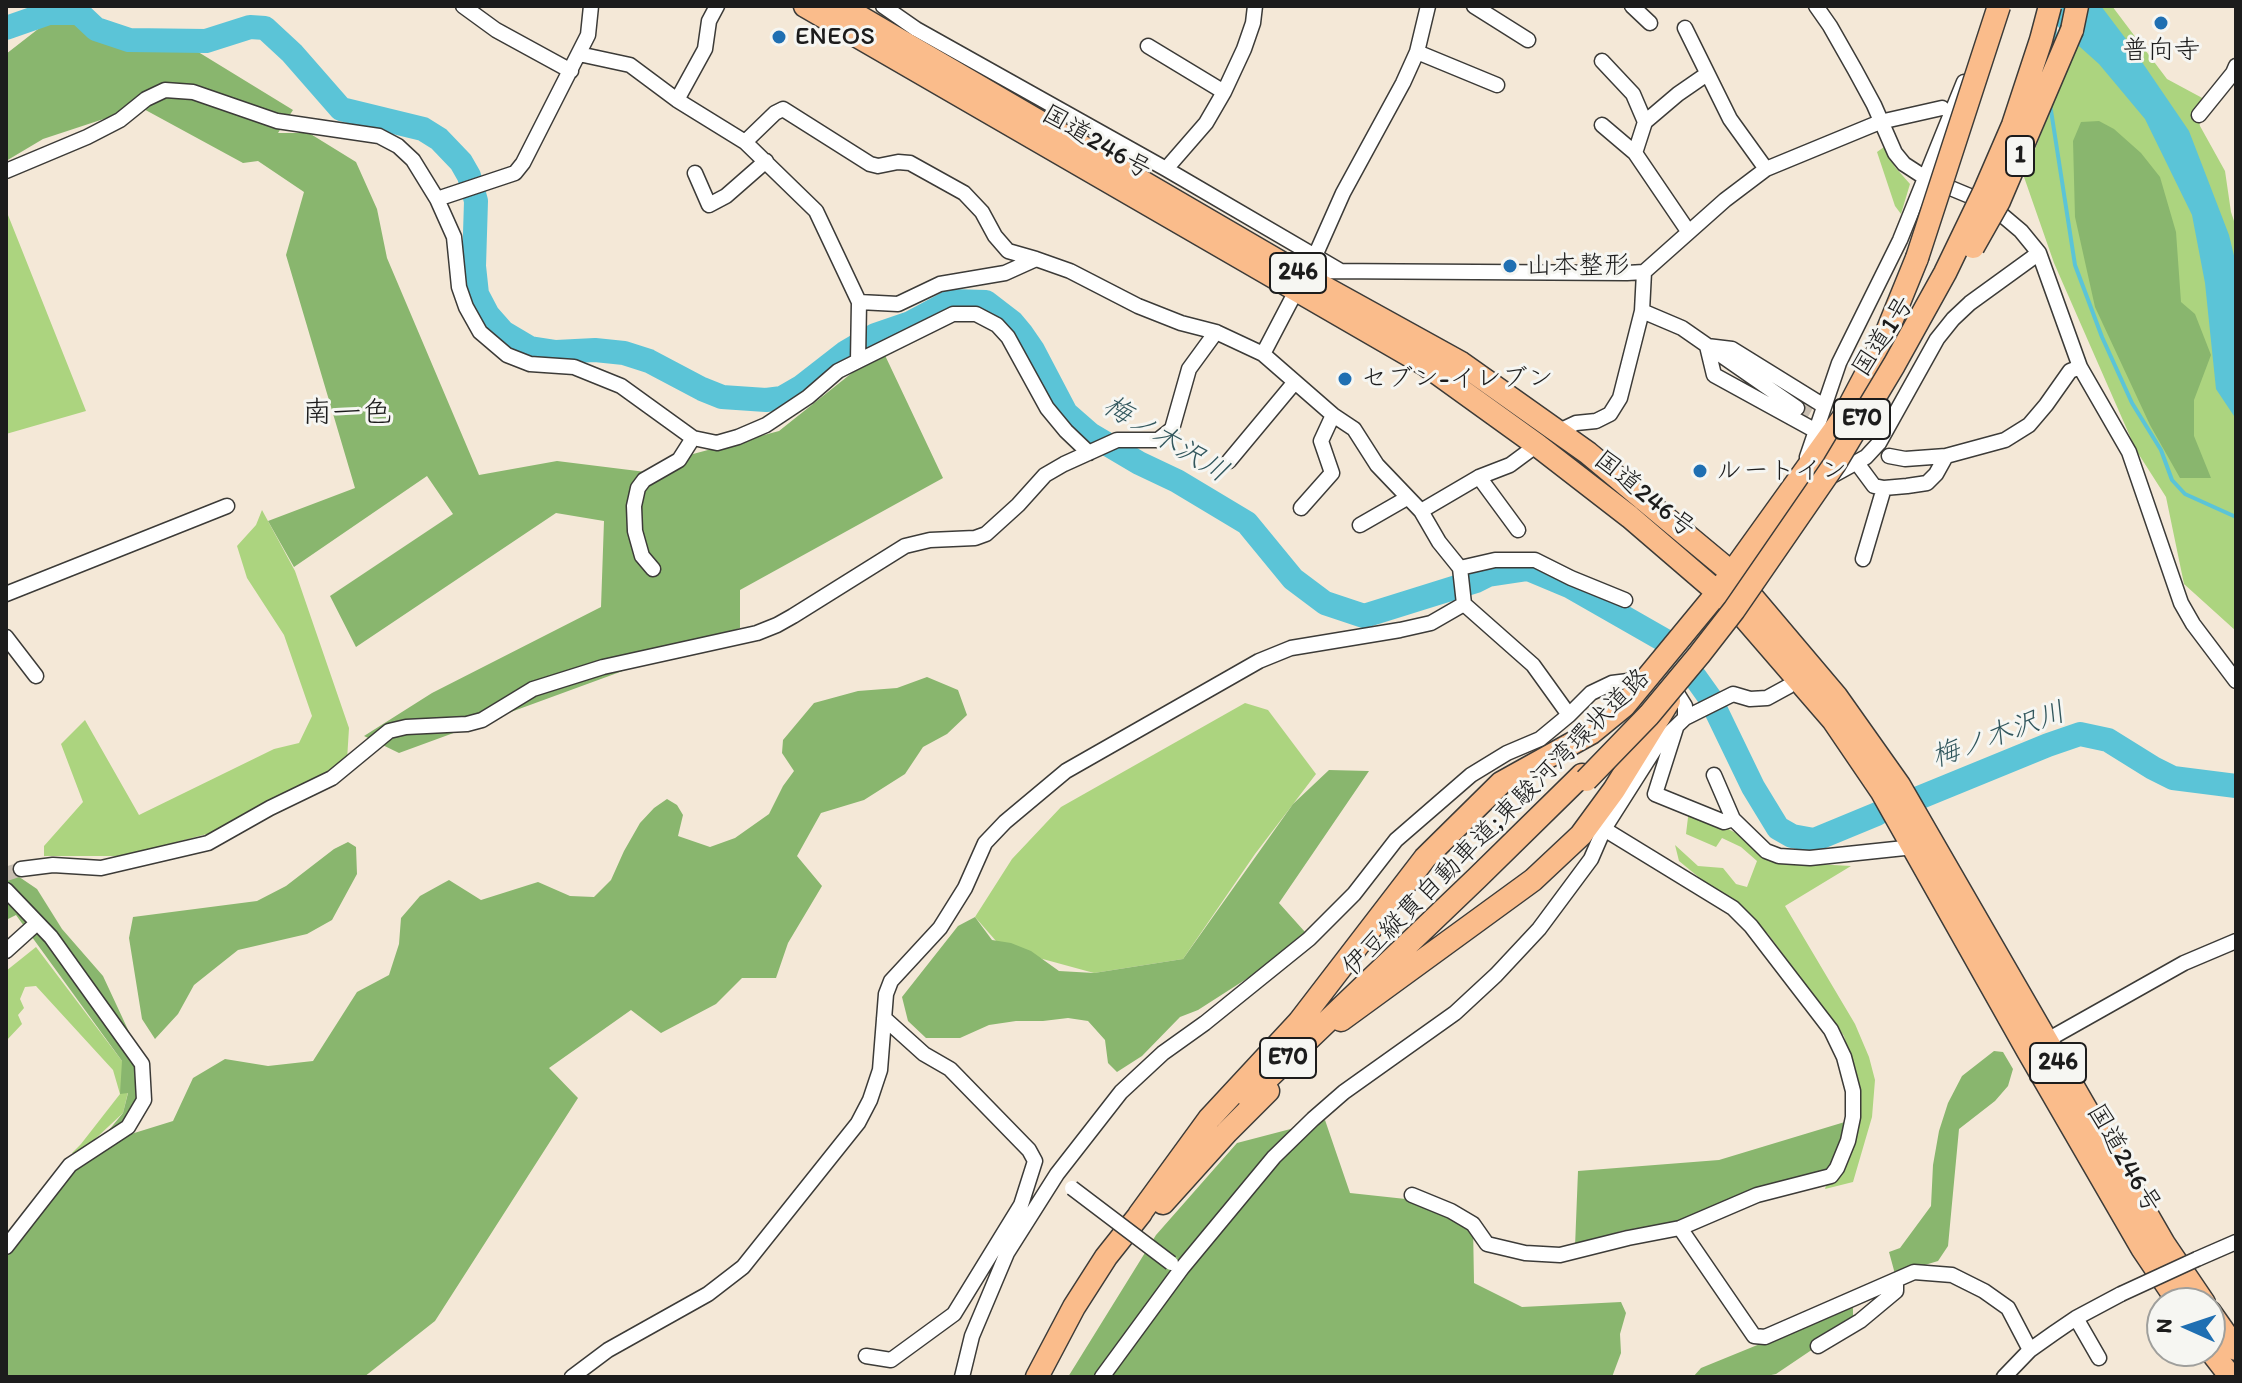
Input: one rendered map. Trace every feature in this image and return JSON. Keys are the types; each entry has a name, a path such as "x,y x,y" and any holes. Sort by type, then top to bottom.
{"highway":[{"name":"国道246号","path":"805,6 1303,285 1461,363 1588,453 1732,573 1743,601 1836,696 2037,1046 2193,1287"},
{"name":"国道246号","path":"841,6 1303,285 1426,365 1630,517 1718,592 1743,601"},
{"name":"国道1号","path":"1139,1215 1209,1119 1299,1022 1425,858 1501,783 1591,733 1624,706 1718,592 1826,444 1882,344 1917,258 1998,6"},
{"name":"伊豆縦貫自動車道;東駿河湾環状道路","path":"1046,1377 1082,1310 1148,1220 1227,1132 1485,882 1584,777 1708,633 1828,460 1938,271 1969,203 1998,127 2035,6"},
{"name":"伊豆縦貫自動車道;東駿河湾環状道路","path":"1037,1377 1074,1307 1106,1257 1220,1124 1649,715 1734,610 1834,465 1945,273 2013,125 2050,6"},
{"name":"国道1号","path":"1341,1020 1533,880 1581,835 1614,790 1675,690 1743,601 1828,478 1957,276 1999,201 2072,30 2078,6"},
{"name":"国道246号","path":"2037,1046 2142,1248 2168,1287"}],"street":[{"path":"463,6 496,30 571,71"},
{"path":"437,199 515,173 523,163 588,35 591,6"},
{"path":"677,100 705,49 709,21 717,6"},
{"path":"1166,169 1206,123 1224,92 1244,49 1255,6"},
{"path":"1315,256 1343,193 1403,83 1417,52 1428,6"},
{"path":"1474,6 1528,40"},
{"path":"1632,6 1650,23"},
{"path":"1816,6 1855,70 1895,153 1904,164 1924,177 1989,204 2021,231 2039,253 2080,367 2129,452 2181,603 2236,681"},
{"path":"1797,483 1839,363 1900,240 1986,28 1998,6"},
{"path":"883,7 916,29 1339,270"},
{"path":"1685,28 1730,119 1766,169"},
{"path":"1148,46 1224,92"},
{"path":"1417,52 1497,85"},
{"path":"579,54 630,65 677,100 745,142 816,211 859,302 858,358"},
{"path":"1602,61 1633,94 1645,122"},
{"path":"2199,115 2236,66"},
{"path":"1635,153 1645,122 1707,74"},
{"path":"6,171 87,137 120,120 146,99 165,90 193,92 277,121 379,136 398,146 413,160 437,199 454,237 462,297 480,332 507,355 530,364 574,367 621,386 693,438 717,443 766,425 858,358 953,314 976,314 997,325 1008,337 1047,408 1066,431 1092,452"},
{"path":"1263,354 1303,285 1324,271 1644,272 1688,231 1766,169 1880,122 1942,108"},
{"path":"745,142 783,109 870,164 910,163 964,193 982,212 995,236 1008,251 1070,271 1138,306 1181,323 1216,332 1263,354 1294,383 1354,429 1377,465 1421,511 1460,570 1463,601 1533,665 1569,715"},
{"path":"1602,125 1635,153 1688,231"},
{"path":"695,173 709,205 726,196 766,161"},
{"path":"1828,478 1866,457 1879,443 1937,339 1953,319 2039,253"},
{"path":"859,302 898,304 940,284 1005,273 1036,259"},
{"path":"1559,431 1610,414 1620,398 1642,311 1644,272"},
{"path":"1642,311 1682,328 1797,408"},
{"path":"21,869 53,865 101,868 208,843 332,778 389,731 406,727 467,724 482,720 533,689 589,671 757,633 777,625 905,546 986,534 1045,475 1117,440 1158,440 1172,429 1189,369 1216,332"},
{"path":"1707,346 1732,349 1824,406"},
{"path":"1707,346 1714,375 1816,431"},
{"path":"1889,456 1914,459 1946,456 2005,440 2029,425 2070,371 2080,367"},
{"path":"1229,461 1294,383"},
{"path":"1301,508 1332,473 1321,441 1333,415"},
{"path":"653,569 642,556 635,531 634,506 638,488 644,480 679,460 693,438"},
{"path":"1421,511 1479,477 1510,465 1537,445"},
{"path":"1857,463 1874,486 1884,488 1927,483 1946,456"},
{"path":"1479,477 1518,530"},
{"path":"1863,559 1884,488"},
{"path":"1360,525 1407,498"},
{"path":"6,594 227,506"},
{"path":"1460,570 1495,560 1535,560 1625,600"},
{"path":"572,1377 608,1350 708,1294 743,1267 858,1123 880,1070 886,994 891,981 940,928 965,888 985,843 1005,822 1066,771 1259,661 1291,648 1431,623 1463,601"},
{"path":"6,637 36,676"},
{"path":"866,1356 891,1360 954,1314 1028,1208 1121,1092 1163,1053 1309,939 1354,894 1406,831 1471,775 1507,753 1540,739 1591,693 1612,683 1645,682"},
{"path":"1102,1377 1177,1265 1274,1157 1344,1092 1455,1013 1539,929 1591,859 1604,829 1658,744 1681,721 1733,694 1750,699 1767,698 1789,686"},
{"path":"1675,690 1685,706 1655,794 1724,822 1733,819"},
{"path":"1714,775 1733,819 1766,851 1779,856 1810,858 1912,831"},
{"path":"1412,1195 1473,1224 1487,1244 1525,1253 1560,1255 1680,1228 1757,1195 1831,1176 1837,1168 1848,1141 1853,1117 1853,1091 1844,1057 1831,1030 1751,926 1733,908 1604,829"},
{"path":"6,890 51,937 142,1064 144,1100 128,1127 70,1165 6,1247"},
{"path":"6,951 37,923"},
{"path":"2037,1046 2184,963 2236,941"},
{"path":"884,1018 924,1054 950,1069 1029,1150 1035,1161 1028,1208 972,1336 962,1377"},
{"path":"1057,1174 1177,1265"},
{"path":"1680,1228 1754,1336 1765,1337 1914,1272 1952,1275 1984,1291 2008,1308 2030,1350"},
{"path":"2004,1377 2030,1350 2076,1318 2236,1242"},
{"path":"1818,1346 1860,1321 1896,1291 1896,1280"},
{"path":"2076,1318 2099,1358"}],"green space":[{"path":"2089,6 2112,6 2167,79 2206,100 2196,107 2200,126 2225,171 2236,227 2236,631 2184,584 2166,497 2136,450 2054,263 2024,177"},
{"path":"51,19 177,39 293,110 278,133 309,133 356,162 377,209 387,258 479,475 557,461 662,474 693,454 779,431 882,349 943,478 740,590 740,628 399,753 364,736 432,693 601,607 604,521 556,513 356,647 330,596 453,514 427,476 294,567 268,521 355,488 286,255 304,192 258,161 243,163 140,107 43,139 6,161 6,54"},
{"path":"2099,121 2114,129 2141,153 2160,177 2176,232 2181,302 2195,314 2211,355 2194,400 2194,436 2211,478 2180,478 2150,425 2095,307 2075,217 2073,141 2081,122"},
{"path":"1884,147 1895,167 1910,184 1901,214 1895,206 1877,152"},
{"path":"6,210 86,411 6,434"},
{"path":"262,510 295,571 349,728 347,760 222,830 124,856 44,856 44,846 83,802 61,744 85,720 139,815 274,749 299,743 312,716 284,635 247,578 237,546 256,525"},
{"path":"927,677 958,690 967,715 947,734 923,747 905,774 864,800 821,813 797,856 822,886 788,943 776,978 742,978 716,1004 661,1033 631,1010 549,1068 578,1098 435,1321 364,1377 6,1377 6,1258 123,1113 128,1093 120,1094 122,1061 16,915 6,920 6,868 37,889 62,929 103,976 143,1062 145,1099 115,1139 173,1121 193,1078 225,1059 268,1066 313,1061 357,992 389,975 399,944 401,918 420,896 449,880 481,900 538,882 570,896 594,897 611,880 640,823 667,799 677,805 683,815 678,836 710,847 735,838 769,814 794,771 782,753 783,740 814,703 858,691 897,688"},
{"path":"1245,703 1268,710 1316,774 1255,854 1183,959 1094,973 1039,958 996,941 975,917 1012,859 1061,807"},
{"path":"1329,770 1369,771 1279,903 1305,932 1265,967 1198,1010 1180,1017 1142,1056 1117,1072 1108,1063 1105,1040 1088,1021 1068,1018 1016,1021 989,1025 960,1038 926,1038 908,1021 902,997 958,926 975,917 992,940 1031,951 1059,971 1094,973 1183,959 1293,804"},
{"path":"1689,809 1736,833 1779,862 1851,866 1785,906 1855,1024 1875,1080 1872,1117 1853,1182 1825,1189 1858,1085 1844,1036 1768,934 1679,861 1675,845 1698,866 1723,868 1736,884 1747,887 1757,861 1741,847 1722,838 1716,847 1686,834"},
{"path":"348,842 356,847 357,874 332,920 307,934 238,950 194,985 178,1014 155,1039 142,1019 129,938 133,917 257,901 286,886"},
{"path":"36,947 122,1061 128,1092 123,1113 79,1154 72,1153 120,1094 113,1070 36,986 25,987 20,999 24,1008 18,1015 22,1024 6,1041 6,971"},
{"path":"1994,1051 2003,1052 2013,1069 2008,1086 1995,1101 1959,1129 1948,1246 1938,1261 1895,1274 1889,1252 1900,1248 1931,1206 1933,1165 1948,1103 1962,1076"},
{"path":"1325,1120 1350,1193 1415,1200 1473,1224 1474,1283 1522,1307 1621,1302 1626,1313 1620,1334 1621,1353 1612,1377 1068,1377 1156,1235 1237,1143"},
{"path":"1848,1121 1845,1137 1827,1173 1731,1198 1679,1221 1621,1231 1575,1247 1578,1171 1719,1160"},
{"path":"1853,1306 1853,1322 1776,1374 1762,1377 1693,1377 1701,1368"}],"water":[{"path":"2041,6 2101,6 2189,131 2229,235 2236,264 2236,419 2216,389 2205,283 2192,215 2145,119 2099,64 2061,30"}],"waterway":[{"name":"梅ノ木沢川","path":"6,28 49,13 79,13 96,29 129,40 206,41 250,27 265,28 292,53 341,109 423,129 439,139 461,162 469,176 476,201 474,266 477,294 488,315 503,332 530,348 556,352 595,350 624,353 649,361 722,397 766,400 782,398 801,387 846,352 875,335 910,323 951,301 986,302 1022,334 1066,413 1090,434 1247,523 1293,579 1325,603 1364,616 1488,575 1528,569 1571,587 1669,643"},
{"path":"2054,48 2055,28"},
{"path":"2050,104 2075,265 2102,337 2132,403 2161,450 2172,480 2185,494 2236,517"},
{"name":"梅ノ木沢川","path":"1695,677 1710,698 1753,787 1778,828 1792,836 1814,840 1877,814"},
{"name":"梅ノ木沢川","path":"1916,799 2080,734 2108,740 2173,778 2236,786"}],"tunnel":[{"path":"1797,408 1828,425"},
{"path":"6,874 21,869"}],"place":[{"name":"普向寺","path":"2161,23"},
{"name":"ENEOS","path":"779,37"},
{"name":"山本整形","path":"1510,266"},
{"name":"セブン-イレブン","path":"1345,379"},
{"name":"ルートイン","path":"1700,471"}],"district":[{"name":"南一色","path":"347,414"}]}
